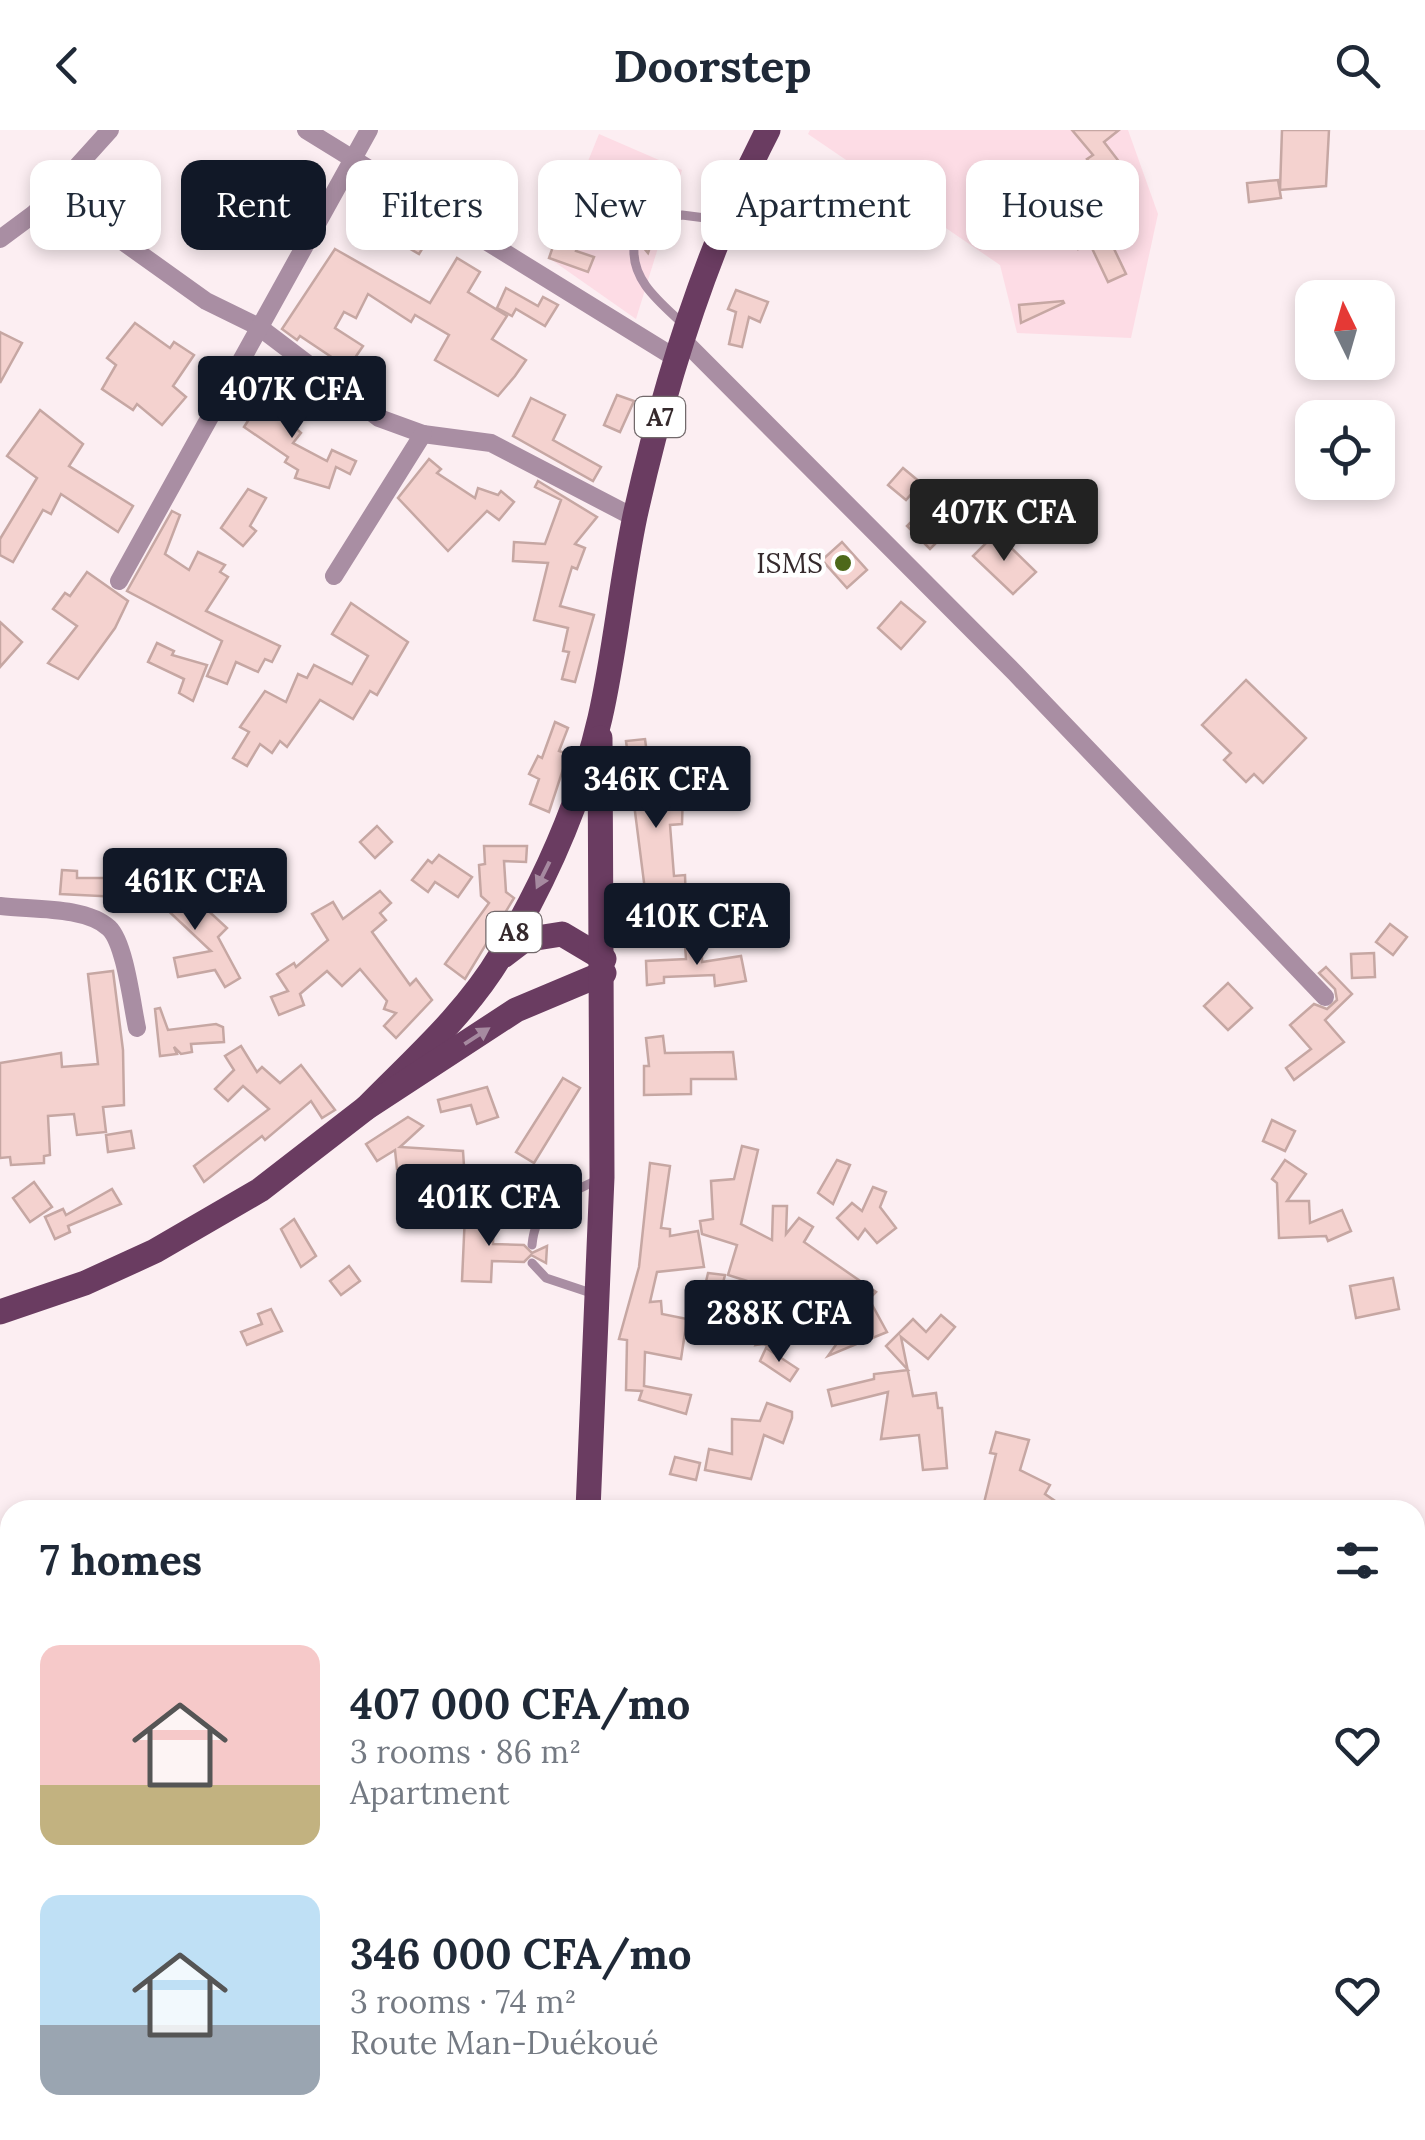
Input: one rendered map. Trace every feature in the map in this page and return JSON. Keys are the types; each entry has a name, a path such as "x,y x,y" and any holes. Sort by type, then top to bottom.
{"main road":[{"name":"A7","path":"754,160 768,130"},
{"name":"A7","path":"588,1500 602,1177 600,718 635,518 683,343 716,250"},
{"name":"A8","path":"366,1108 460,1011 498,959 550,862 600,718"},
{"name":"A8","path":"0,1312 86,1284 156,1251 260,1190 366,1108 516,1010 604,966 580,940 562,934 524,940 498,959"}],"street":[{"path":"83,160 110,130"},
{"path":"306,130 352,160 369,130"},
{"path":"119,580 346,171"},
{"path":"0,239 30,217"},
{"path":"135,250 206,301 259,328 379,418 423,434 491,444 635,518"},
{"path":"515,250 683,343 1016,672 1324,996"},
{"path":"334,576 423,434"},
{"path":"0,906 73,915 110,928 118,943 137,1028"}],"lane":[{"path":"634,250 633,266 683,343"},
{"path":"532,1245 534,1223 543,1209 602,1177"},
{"path":"532,1262 546,1278 597,1294"}],"shaded area":[{"path":"810,130 1128,130 1139,160 966,160 966,242 946,228 946,160 846,160 808,134"},
{"path":"599,134 659,160 589,160"},
{"path":"1139,161 1158,214 1131,338 1017,333 1000,265 978,250 1139,250"},
{"path":"552,250 657,250 636,319 549,258"}],"building":[{"path":"1072,130 1119,130 1104,142 1118,160 1087,159 1093,155"},
{"path":"1282,130 1329,130 1326,186 1280,190"},
{"path":"1278,180 1281,198 1249,202 1247,183"},
{"path":"335,249 430,303 457,258 480,272 468,292 507,316 492,339 526,360 498,396 435,360 449,335 415,315 411,322 368,294 356,318 344,312 335,328 363,346 348,368 300,336 297,340 282,329"},
{"path":"552,250 576,250 594,257 588,272 549,258"},
{"path":"1093,250 1115,250 1126,274 1108,282"},
{"path":"506,288 538,306 543,297 558,305 545,326 516,309 512,316 497,308"},
{"path":"736,290 768,302 760,322 749,317 742,347 729,344 736,312 728,309"},
{"path":"1064,303 1021,323 1019,305"},
{"path":"135,323 170,348 174,342 194,355 173,386 186,397 162,425 137,404 133,410 102,389 116,365 107,358"},
{"path":"0,332 22,343 0,383"},
{"path":"258,386 285,406 280,414 301,433 293,443 327,461 332,450 356,461 350,474 336,467 329,488 295,478 298,470 285,462 288,457 244,427 255,410 245,403"},
{"path":"617,395 634,401 620,432 604,425"},
{"path":"531,398 565,415 553,440 601,467 593,481 513,436"},
{"path":"40,410 83,444 69,466 133,506 118,532 61,494 51,514 43,510 13,562 0,555 0,539 37,478 7,456"},
{"path":"429,459 441,469 437,473 475,498 478,488 498,495 501,491 514,502 499,520 487,511 448,551 398,498"},
{"path":"903,468 921,483 906,500 888,485"},
{"path":"538,481 597,517 575,544 585,548 577,569 572,567 560,606 594,615 575,682 562,679 569,652 563,651 568,628 534,620 548,563 513,561 514,542 545,544 561,500 535,487"},
{"path":"248,489 266,498 250,526 256,531 243,546 221,528"},
{"path":"927,506 950,529 930,549 907,526"},
{"path":"172,511 180,515 165,554 189,570 198,552 225,565 220,572 228,577 206,611 280,646 272,662 265,659 258,672 236,662 227,684 207,676 222,641 127,591"},
{"path":"996,533 1036,572 1013,594 973,556"},
{"path":"842,542 867,570 847,588 822,560"},
{"path":"87,572 128,601 115,628 78,679 48,663 77,626 53,609 65,593 70,596"},
{"path":"901,602 925,622 901,649 878,628"},
{"path":"351,603 408,642 377,695 370,691 353,719 320,700 287,747 280,741 272,753 260,744 247,766 233,758 249,732 240,727 265,691 286,702 298,674 307,678 314,665 352,684 368,656 332,634"},
{"path":"0,622 22,642 0,667"},
{"path":"157,643 174,651 172,655 207,665 193,701 179,693 184,679 148,662"},
{"path":"1246,680 1306,738 1263,783 1254,774 1246,782 1224,760 1231,753 1202,725"},
{"path":"555,722 568,728 559,751 568,754 549,812 530,804 539,779 529,774 538,756 542,758"},
{"path":"645,739 652,791 683,791 682,824 670,825 674,876 685,875 686,904 647,906 626,741"},
{"path":"377,826 392,842 375,858 360,842"},
{"path":"484,846 527,846 526,862 504,861 506,892 514,898 465,979 445,964 489,903 481,896 479,865 485,864"},
{"path":"439,855 472,877 458,897 435,882 428,892 412,880 428,860 432,863"},
{"path":"62,870 77,871 77,878 121,878 120,897 60,894"},
{"path":"176,881 227,928 218,937 240,978 225,987 215,970 178,977 174,958 211,951 159,902 153,908 138,893 150,882 164,896"},
{"path":"380,891 391,903 380,913 386,920 372,932 410,985 416,979 432,1000 396,1038 384,1026 396,1013 384,1009 387,1001 360,969 342,986 327,971 300,994 304,1005 279,1015 271,997 288,991 277,974 294,963 296,967 328,940 312,914 333,902 343,919"},
{"path":"1390,924 1407,937 1393,955 1376,942"},
{"path":"702,944 702,962 741,956 746,981 715,986 714,975 664,977 664,983 647,985 646,961 686,959 685,945"},
{"path":"1374,953 1375,977 1352,978 1351,954"},
{"path":"1326,967 1352,994 1325,1020 1344,1042 1294,1080 1286,1068 1311,1049 1290,1025 1314,1004 1327,1009 1337,1000 1335,989 1319,973"},
{"path":"113,971 123,1050 124,1105 103,1107 106,1132 77,1135 74,1114 48,1116 50,1155 44,1156 44,1163 11,1165 10,1157 0,1158 0,1063 61,1053 62,1067 98,1064 88,974"},
{"path":"1228,983 1252,1008 1228,1030 1204,1006"},
{"path":"160,1008 168,1030 216,1024 223,1027 224,1042 191,1044 192,1052 181,1054 174,1047 177,1054 160,1056 155,1009"},
{"path":"663,1036 665,1053 733,1052 736,1079 691,1079 691,1094 644,1095 644,1066 649,1066 646,1038"},
{"path":"241,1046 257,1072 262,1067 280,1083 301,1065 335,1110 322,1118 311,1101 265,1140 262,1136 204,1182 194,1166 269,1109 243,1086 228,1101 215,1089 234,1070 225,1056"},
{"path":"563,1078 580,1088 534,1163 516,1152"},
{"path":"487,1087 498,1117 477,1124 471,1105 441,1112 438,1100"},
{"path":"408,1117 423,1126 400,1147 463,1151 464,1166 397,1169 395,1150 377,1161 366,1144"},
{"path":"1272,1120 1295,1131 1285,1151 1263,1141"},
{"path":"131,1131 134,1148 108,1152 106,1135"},
{"path":"742,1146 758,1150 741,1224 772,1240 773,1206 787,1206 786,1234 799,1218 813,1227 804,1242 876,1292 869,1299 887,1332 870,1339 869,1330 859,1343 828,1356 850,1325 822,1331 813,1287 774,1350 764,1344 756,1345 779,1310 775,1307 777,1302 747,1281 728,1275 737,1245 702,1234 700,1221 713,1219 711,1181 734,1179"},
{"path":"837,1160 850,1165 833,1204 818,1193"},
{"path":"1285,1160 1306,1174 1287,1201 1309,1201 1310,1223 1342,1210 1351,1231 1328,1241 1326,1236 1279,1238 1277,1183 1272,1179"},
{"path":"650,1163 670,1166 661,1228 670,1229 670,1236 698,1231 704,1267 657,1272 650,1302 661,1301 662,1314 687,1319 681,1359 645,1352 644,1386 691,1395 686,1414 639,1400 642,1391 626,1390 627,1340 619,1339 639,1267"},
{"path":"34,1182 52,1207 30,1222 13,1198"},
{"path":"873,1187 886,1192 880,1207 896,1228 877,1243 865,1229 858,1239 837,1218 852,1203 862,1211"},
{"path":"112,1189 121,1204 68,1226 70,1232 55,1239 45,1217 63,1209 66,1215"},
{"path":"465,1214 494,1215 493,1244 524,1245 532,1253 547,1246 546,1263 531,1255 524,1262 492,1261 491,1282 462,1281"},
{"path":"294,1219 316,1256 301,1267 281,1229"},
{"path":"349,1266 360,1281 341,1295 330,1281"},
{"path":"708,1273 725,1275 717,1306 701,1303"},
{"path":"1393,1278 1399,1309 1356,1318 1350,1286"},
{"path":"271,1309 282,1331 247,1345 241,1332 262,1324 258,1314"},
{"path":"941,1315 955,1327 928,1359 901,1337 908,1370 886,1346 913,1319 926,1332"},
{"path":"766,1348 798,1369 790,1381 760,1361"},
{"path":"908,1370 913,1396 936,1393 938,1408 942,1408 947,1468 923,1470 919,1435 881,1439 888,1392 832,1406 828,1390 874,1379 874,1374"},
{"path":"767,1403 792,1412 792,1418 783,1443 764,1435 751,1479 705,1470 709,1449 732,1454 732,1419 760,1421"},
{"path":"996,1432 1029,1440 1020,1470 1050,1485 1045,1494 1054,1500 985,1500 996,1454 990,1453"},
{"path":"675,1457 700,1463 696,1480 670,1474"}],"place":[{"name":"ISMS","path":"843,563"}]}
